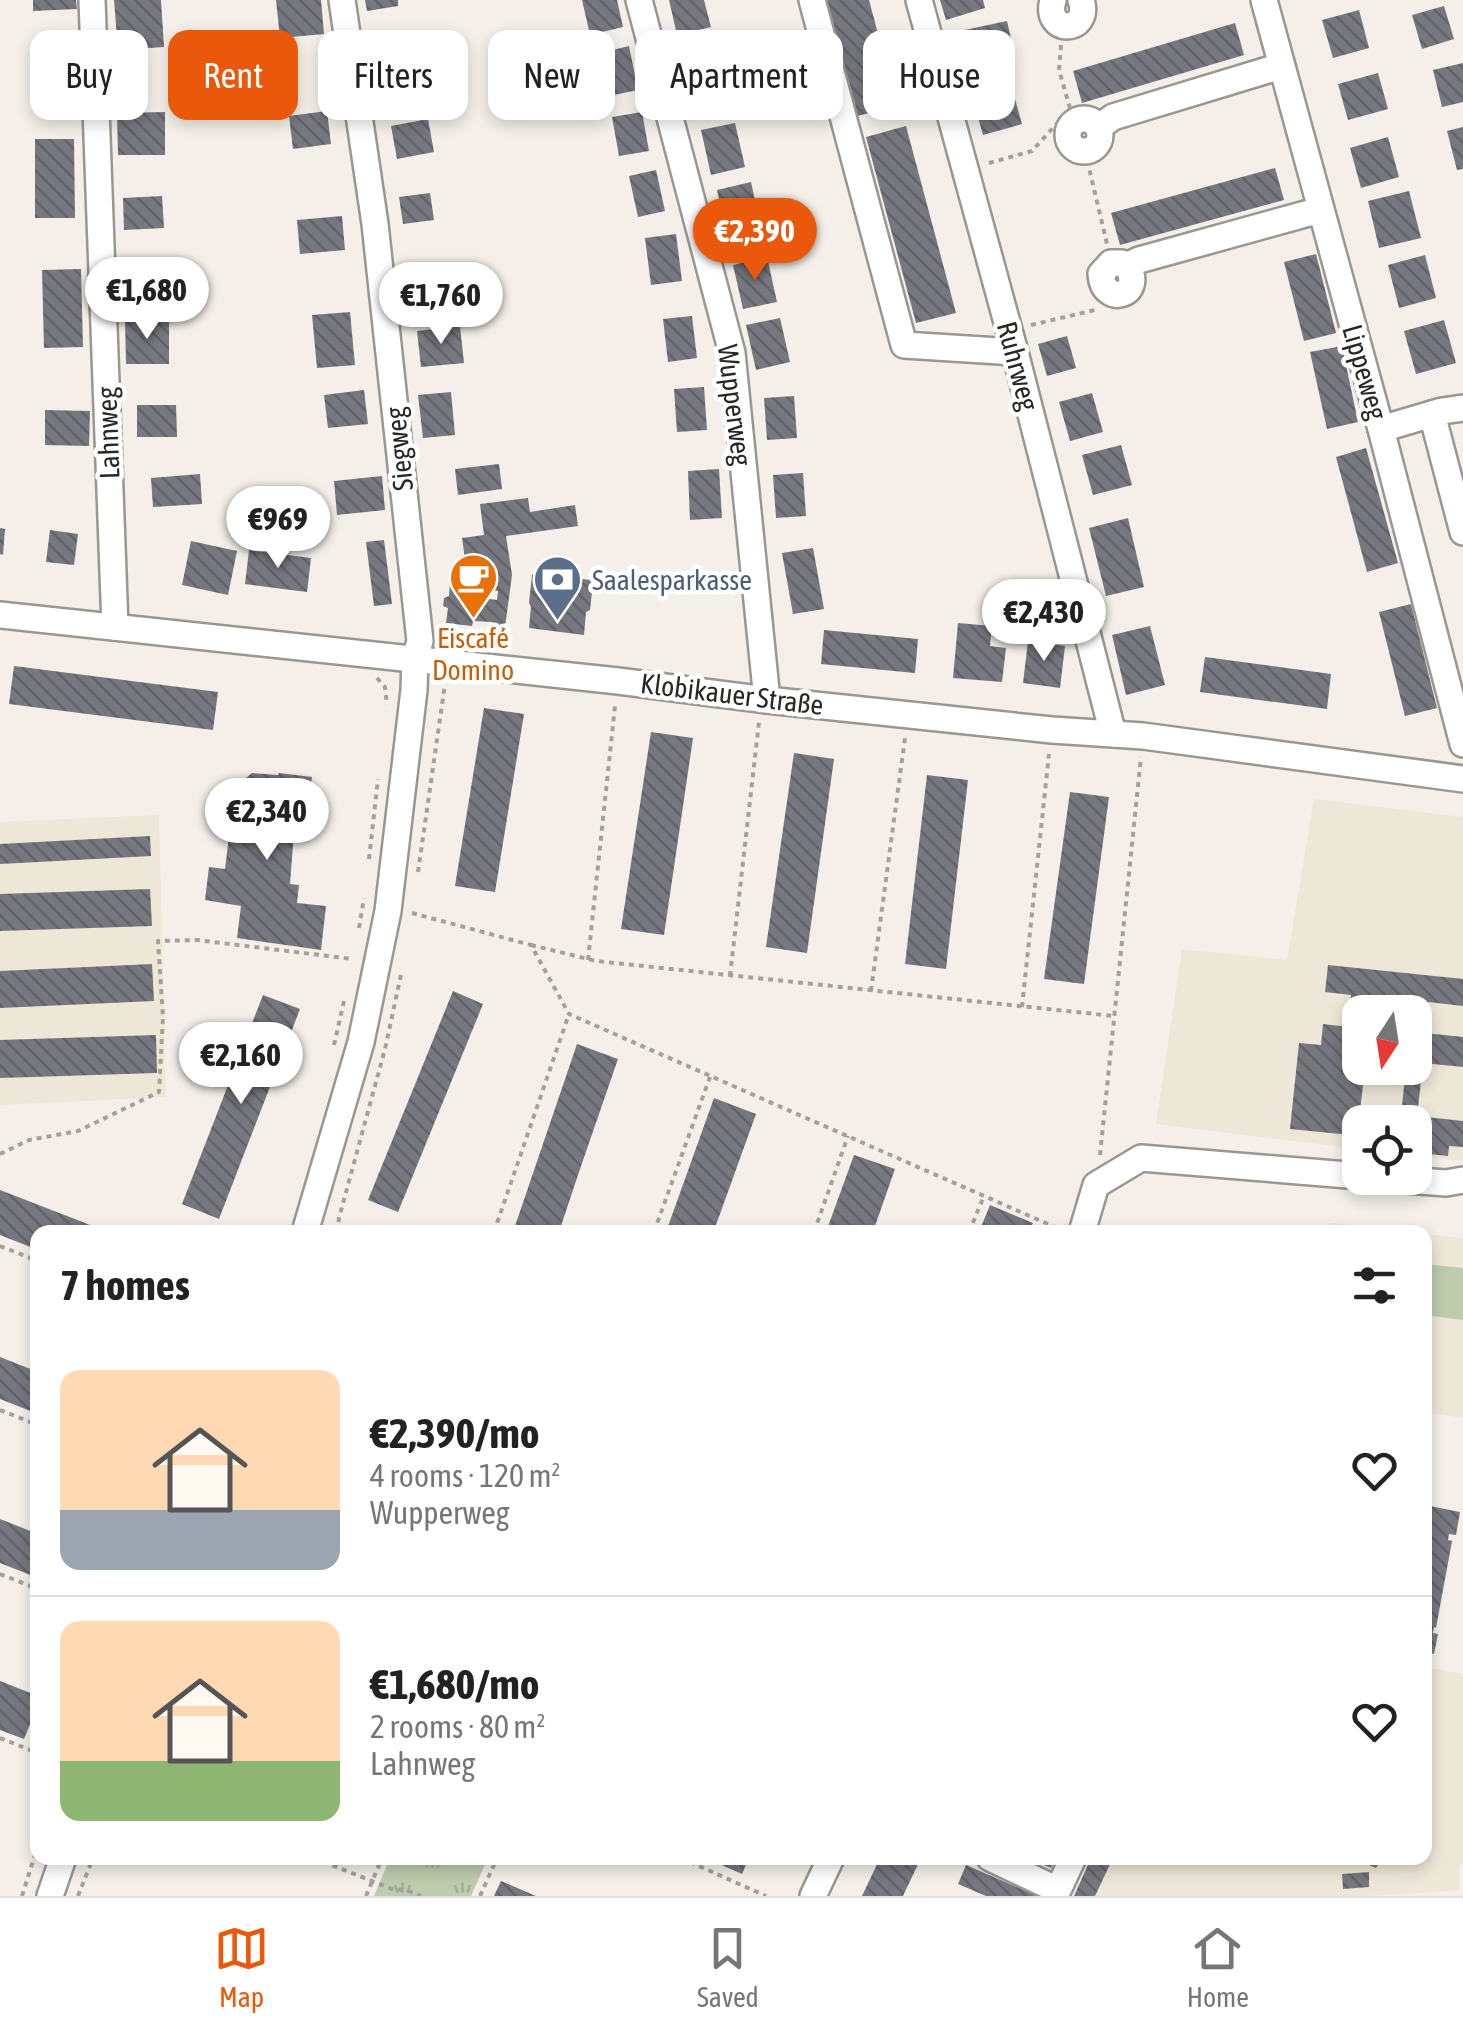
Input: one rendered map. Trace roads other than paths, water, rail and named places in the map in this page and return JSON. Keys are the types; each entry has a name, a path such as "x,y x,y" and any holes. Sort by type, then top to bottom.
{"street":[{"name":"Lahnweg","path":"92,0 115,627"},
{"name":"Siegweg","path":"312,1225 361,1042 378,961 376,908 420,641 377,244 342,0"},
{"name":"Wupperweg","path":"639,0 732,352 767,700"},
{"path":"812,0 904,345 1012,342"},
{"name":"Ruhrweg","path":"919,0 1113,734"},
{"path":"1053,0 1050,11 1063,26 1075,24 1082,17 1082,0"},
{"name":"Lippeweg","path":"1264,0 1463,744"},
{"path":"1086,151 1098,142 1081,120 1113,117 1281,66"},
{"path":"1112,294 1124,293 1131,286 1133,277 1119,265 1320,210"},
{"path":"1381,429 1463,408"},
{"path":"1432,414 1463,532"},
{"name":"Klobikauer Straße","path":"0,615 767,700 1143,736 1463,779"},
{"path":"1084,1225 1096,1185 1141,1158 1342,1175"},
{"path":"1432,1182 1463,1180"},
{"path":"50,1896 61,1865"},
{"path":"812,1896 828,1865"},
{"path":"1005,1865 1058,1890 1070,1865"}],"place":[{"name":"Eiscafé Domino","path":"473,620"},
{"name":"Saalesparkasse","path":"557,622"}]}
